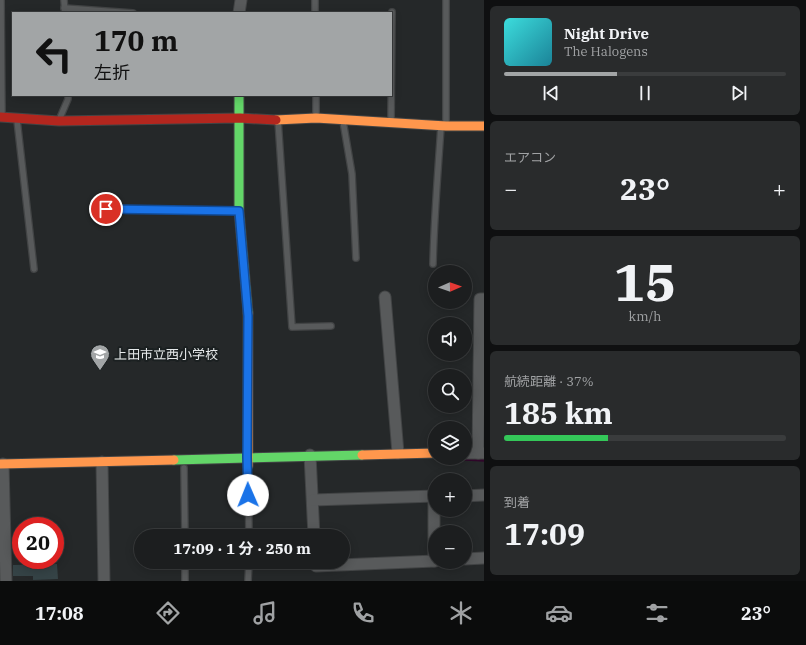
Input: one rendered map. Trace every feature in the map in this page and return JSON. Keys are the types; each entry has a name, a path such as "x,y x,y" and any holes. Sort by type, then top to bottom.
{"street":[{"path":"239,12 241,0"},
{"path":"240,96 239,211 248,316 247,462"},
{"path":"1,117 59,121 240,118 278,120 316,118 443,126 484,126"},
{"path":"385,297 398,453"},
{"path":"481,453 480,299 484,299"},
{"path":"6,581 2,464 102,462 184,464 247,462 310,455 428,453"},
{"path":"310,455 314,529"},
{"path":"102,462 104,581"},
{"path":"472,496 484,495"},
{"path":"313,500 428,496"},
{"path":"472,559 484,558"},
{"path":"350,565 428,561"}],"lane":[{"path":"1,0 1,117"},
{"path":"64,0 65,10 110,12"},
{"path":"315,0 315,12"},
{"path":"433,264 434,217 443,126 446,0"},
{"path":"59,121 68,96"},
{"path":"316,96 316,118"},
{"path":"391,96 391,123"},
{"path":"17,118 34,269"},
{"path":"278,120 292,327 331,326"},
{"path":"343,120 352,174 356,258"},
{"path":"106,209 239,211"},
{"path":"247,462 249,529"},
{"path":"184,464 185,529"},
{"path":"185,569 185,581"},
{"path":"248,581 249,569"}],"building":[{"path":"13,569 57,569 58,579 33,580 33,576 13,576"}],"waterway":[{"path":"472,459 484,460"}],"traffic: fast":[{"path":"239,96 239,211 248,313"},
{"path":"174,460 362,455"}],"traffic: slow":[{"path":"276,120 316,118 446,126 484,126"},
{"path":"248,313 248,466"},
{"path":"362,455 428,453"},
{"path":"0,464 174,460"}],"traffic: jam":[{"path":"0,117 59,121 240,118 276,120"}],"place":[{"name":"上田市立西小学校","path":"100,371"}],"route":[{"path":"106,209 239,211 248,316 248,495"}]}
